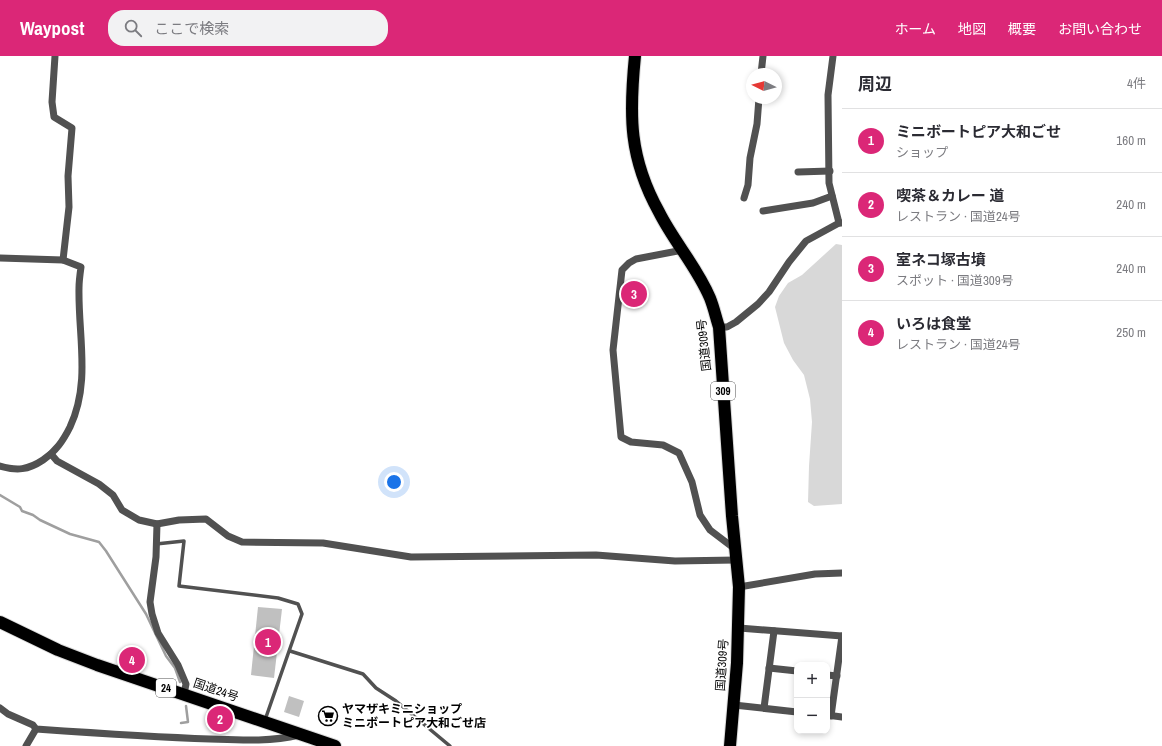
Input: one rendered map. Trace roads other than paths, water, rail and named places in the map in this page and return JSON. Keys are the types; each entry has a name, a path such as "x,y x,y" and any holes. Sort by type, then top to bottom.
{"highway":[{"name":"国道309号","path":"635,56 631,107 632,129 637,161 659,213 702,280 711,299 719,328 739,587 739,628 730,746"},
{"name":"国道24号","path":"0,622 58,650 117,672 335,746"}],"street":[{"path":"55,56 52,102 54,116 72,128 68,176 69,207 63,260"},
{"path":"762,68 763,56"},
{"path":"719,328 727,327 736,322 758,304 769,292 789,262 806,241 840,222 829,183 828,95 832,56"},
{"path":"744,198 748,185 750,158 757,124 759,104"},
{"path":"798,172 830,171"},
{"path":"763,211 813,203 832,196"},
{"path":"683,250 636,259 622,270 613,350 621,437 631,442 663,445 678,453 692,482 700,515 710,530 736,555"},
{"path":"0,258 63,260 81,267 79,288 82,367 78,407 60,445 51,454 26,468 13,470 0,466"},
{"path":"51,454 57,461 100,484 113,495 122,510 139,520 158,524 179,520 206,519 228,536 242,542 323,543 411,558 596,555 676,561 736,555"},
{"path":"158,524 150,602 158,633 178,665 186,684 184,694"},
{"path":"739,587 815,574 842,573"},
{"path":"739,628 842,636 830,710"},
{"path":"764,708 774,631"},
{"path":"769,668 794,671"},
{"path":"830,675 836,676"},
{"path":"734,705 794,712"},
{"path":"0,708 8,714 33,724 34,732 26,746"},
{"path":"830,716 842,717"},
{"path":"34,732 230,740 284,739 303,734"}],"lane":[{"path":"156,544 184,541 180,586 278,598 298,604 302,614 265,721"},
{"path":"290,651 363,674 376,688 396,701 450,746"}],"waterway":[{"path":"0,495 20,507 22,511 33,515 40,520 70,534 99,542 146,614 166,656 175,668 180,682"},
{"path":"181,723 188,722 186,706"}],"place":[{"name":"室ネコ塚古墳","path":"634,294"},
{"name":"ミニボートピア大和ごせ","path":"268,642"},
{"name":"いろは食堂","path":"132,660"},
{"name":"ヤマザキミニショップ ミニボートピア大和ごせ店","path":"328,716"},
{"name":"喫茶＆カレー 道","path":"220,719"}]}
